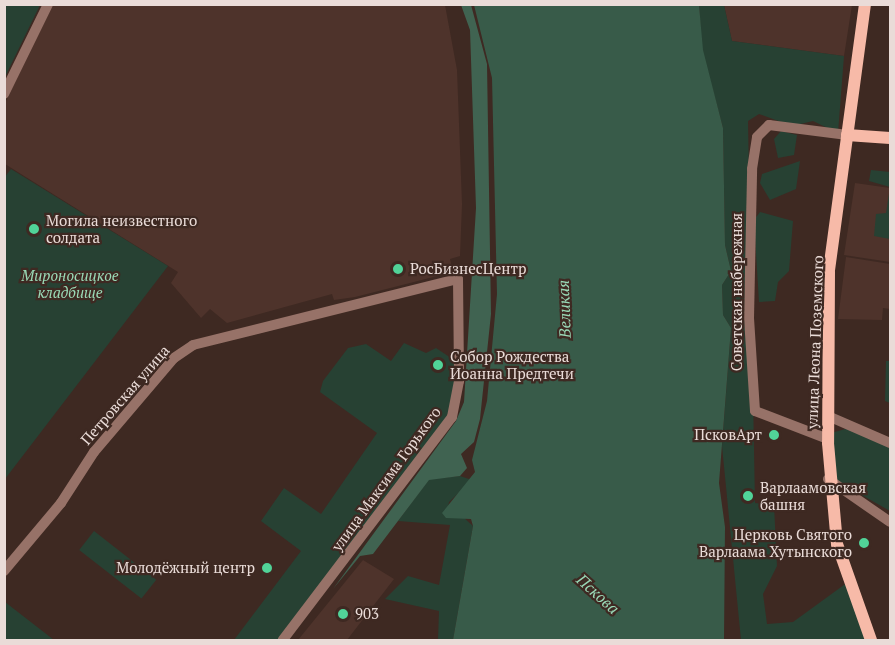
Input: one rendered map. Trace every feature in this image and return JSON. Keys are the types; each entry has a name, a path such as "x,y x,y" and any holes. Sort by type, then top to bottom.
{"main road":[{"name":"улица Леона Поземского","path":"866,4 829,272 828,479 837,544 871,640"},
{"path":"847,135 891,138"}],"street":[{"path":"4,94 48,4"},
{"name":"Советская набережная","path":"828,439 755,411 749,318 752,169 760,131 776,125 847,135"},
{"name":"Петровская улица","path":"4,571 61,502 94,452 174,358 193,345 458,279"},
{"name":"улица Максима Горького","path":"283,640 452,417 459,381 458,279"},
{"path":"828,416 891,443"},
{"path":"828,479 891,522"}],"shaded area":[{"path":"53,5 445,5 457,70 462,204 460,256 450,259 453,272 355,297 334,300 332,294 227,323 210,309 201,318 171,283 178,272 5,164 4,105"},
{"path":"461,5 471,5 487,64 491,314 480,419 474,442 461,454 467,468 460,476 429,480 373,554 360,556 333,589 456,421 464,402 476,208 470,30"},
{"path":"724,5 852,5 844,56 732,41"},
{"path":"855,183 890,188 890,262 844,255"},
{"path":"846,257 890,264 890,309 883,308 882,320 838,319"},
{"path":"363,560 394,579 347,640 298,640"}],"green space":[{"path":"4,5 40,5 5,77"},
{"path":"699,5 724,5 732,41 844,56 838,133 813,121 792,126 759,114 748,121 755,503 774,505 777,566 763,594 767,624 793,622 848,582 868,640 741,640 722,446 731,328 723,315 722,285 731,271 725,245 723,128 702,50"},
{"path":"781,131 797,135 794,155 778,158 774,139"},
{"path":"800,161 796,189 770,200 760,183 762,174"},
{"name":"Мироносицкое кладбище","path":"11,169 168,266 5,479 4,178"},
{"path":"871,170 890,172 890,187 869,181"},
{"path":"890,187 890,239 874,236 876,214 886,213"},
{"path":"760,212 793,221 789,271 778,282 775,301 759,302 754,220"},
{"path":"404,343 426,353 436,348 451,358 457,371 450,412 284,640 234,640 301,551 261,521 284,488 321,514 377,433 320,392 323,381 348,348 366,344 391,361"},
{"path":"886,361 890,361 890,403 885,401"},
{"path":"849,428 890,448 890,511 830,477 831,433"},
{"path":"460,476 472,480 449,502 446,518 462,516 473,526 453,640 438,640 439,611 385,599 408,576 439,585 450,525 398,521 429,479"},
{"path":"94,531 156,580 141,599 79,550"},
{"path":"5,602 54,640 5,640"}],"water":[{"path":"474,5 699,5 703,50 723,128 725,245 731,271 722,285 723,315 731,328 719,483 725,527 724,640 453,640 473,526 471,519 446,518 442,513 475,472 472,460 487,401 497,294 492,78"}],"place":[{"name":"Могила неизвестного солдата","path":"34,229"},
{"name":"РосБизнесЦентр","path":"398,269"},
{"name":"Собор Рождества Иоанна Предтечи","path":"438,365"},
{"name":"ПсковАрт","path":"774,435"},
{"name":"Варлаамовская башня","path":"748,496"},
{"name":"Церковь Святого Варлаама Хутынского","path":"864,543"},
{"name":"Молодёжный центр","path":"267,568"},
{"name":"903","path":"343,614"}],"water label":[{"name":"Великая","path":"564,309"},
{"name":"Пскова","path":"598,594"}]}
